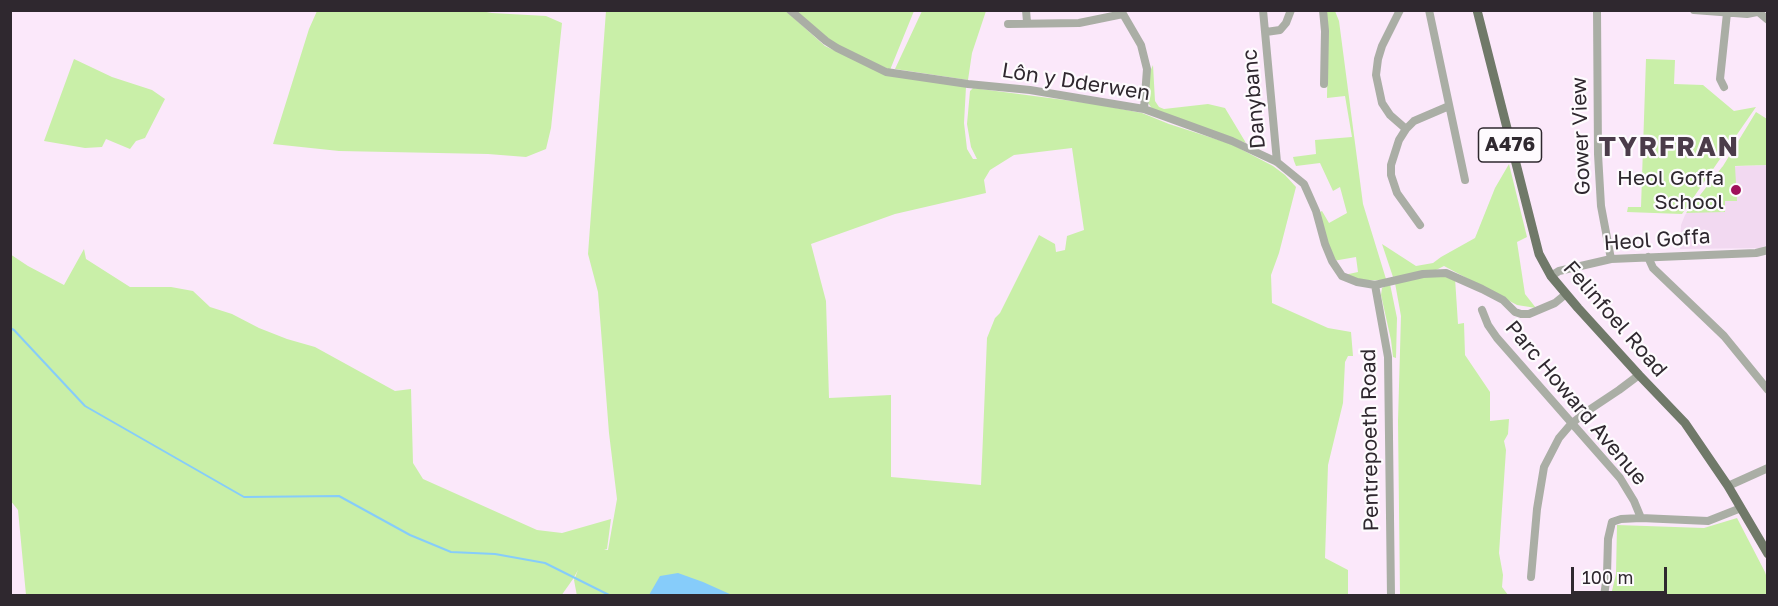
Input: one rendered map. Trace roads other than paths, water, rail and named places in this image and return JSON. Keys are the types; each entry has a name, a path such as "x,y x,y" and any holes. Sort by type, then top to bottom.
{"main road":[{"name":"Felinfoel Road","path":"1477,10 1539,254 1551,276 1566,294 1685,423 1728,486 1767,554"}],"street":[{"name":"Lôn y Dderwen","path":"790,10 837,48 891,74 1030,90 1144,109 1232,141 1277,162 1304,184 1316,211 1332,261 1342,276 1357,282 1379,284"},
{"path":"1026,10 1027,22"},
{"name":"Danybanc","path":"1263,10 1277,162"},
{"name":"Danybanc","path":"1266,32 1280,30 1286,23 1291,10"},
{"path":"1323,10 1324,84"},
{"path":"1400,10 1382,46 1376,75 1382,103 1390,115 1406,129"},
{"path":"1430,10 1465,180"},
{"name":"Gower View","path":"1597,10 1598,154 1601,206 1611,260"},
{"path":"1694,10 1747,14 1757,11 1767,20"},
{"path":"1724,87 1720,79 1726,13"},
{"path":"1008,24 1079,23 1123,14 1141,45 1147,69 1144,109"},
{"path":"1420,225 1396,193 1391,175 1395,152 1399,140 1414,121 1449,106"},
{"name":"Heol Goffa","path":"1551,276 1559,271 1611,260 1756,253 1767,250"},
{"path":"1648,257 1653,268 1724,336 1767,390"},
{"path":"1379,284 1433,273 1452,275 1503,300 1515,312 1521,314 1529,314 1566,294"},
{"name":"Pentrepoeth Road","path":"1379,284 1388,357 1391,596"},
{"name":"Parc Howard Avenue","path":"1482,310 1497,338 1620,478 1641,518"},
{"path":"1531,577 1537,509 1544,466 1559,438 1571,424 1639,375"},
{"path":"1728,486 1767,468"},
{"name":"Parc Howard Avenue","path":"1604,596 1608,539 1612,522 1620,519 1641,518 1708,520 1741,508"}],"water":[{"path":"678,573 732,595 649,595 660,576"}],"waterway":[{"path":"10,328 85,406 244,497 339,496 410,535 451,552 495,554 545,563 611,596"}],"place":[{"name":"Heol Goffa School","path":"1736,190"}],"district":[{"name":"TYRFRAN","path":"1669,147"}]}
